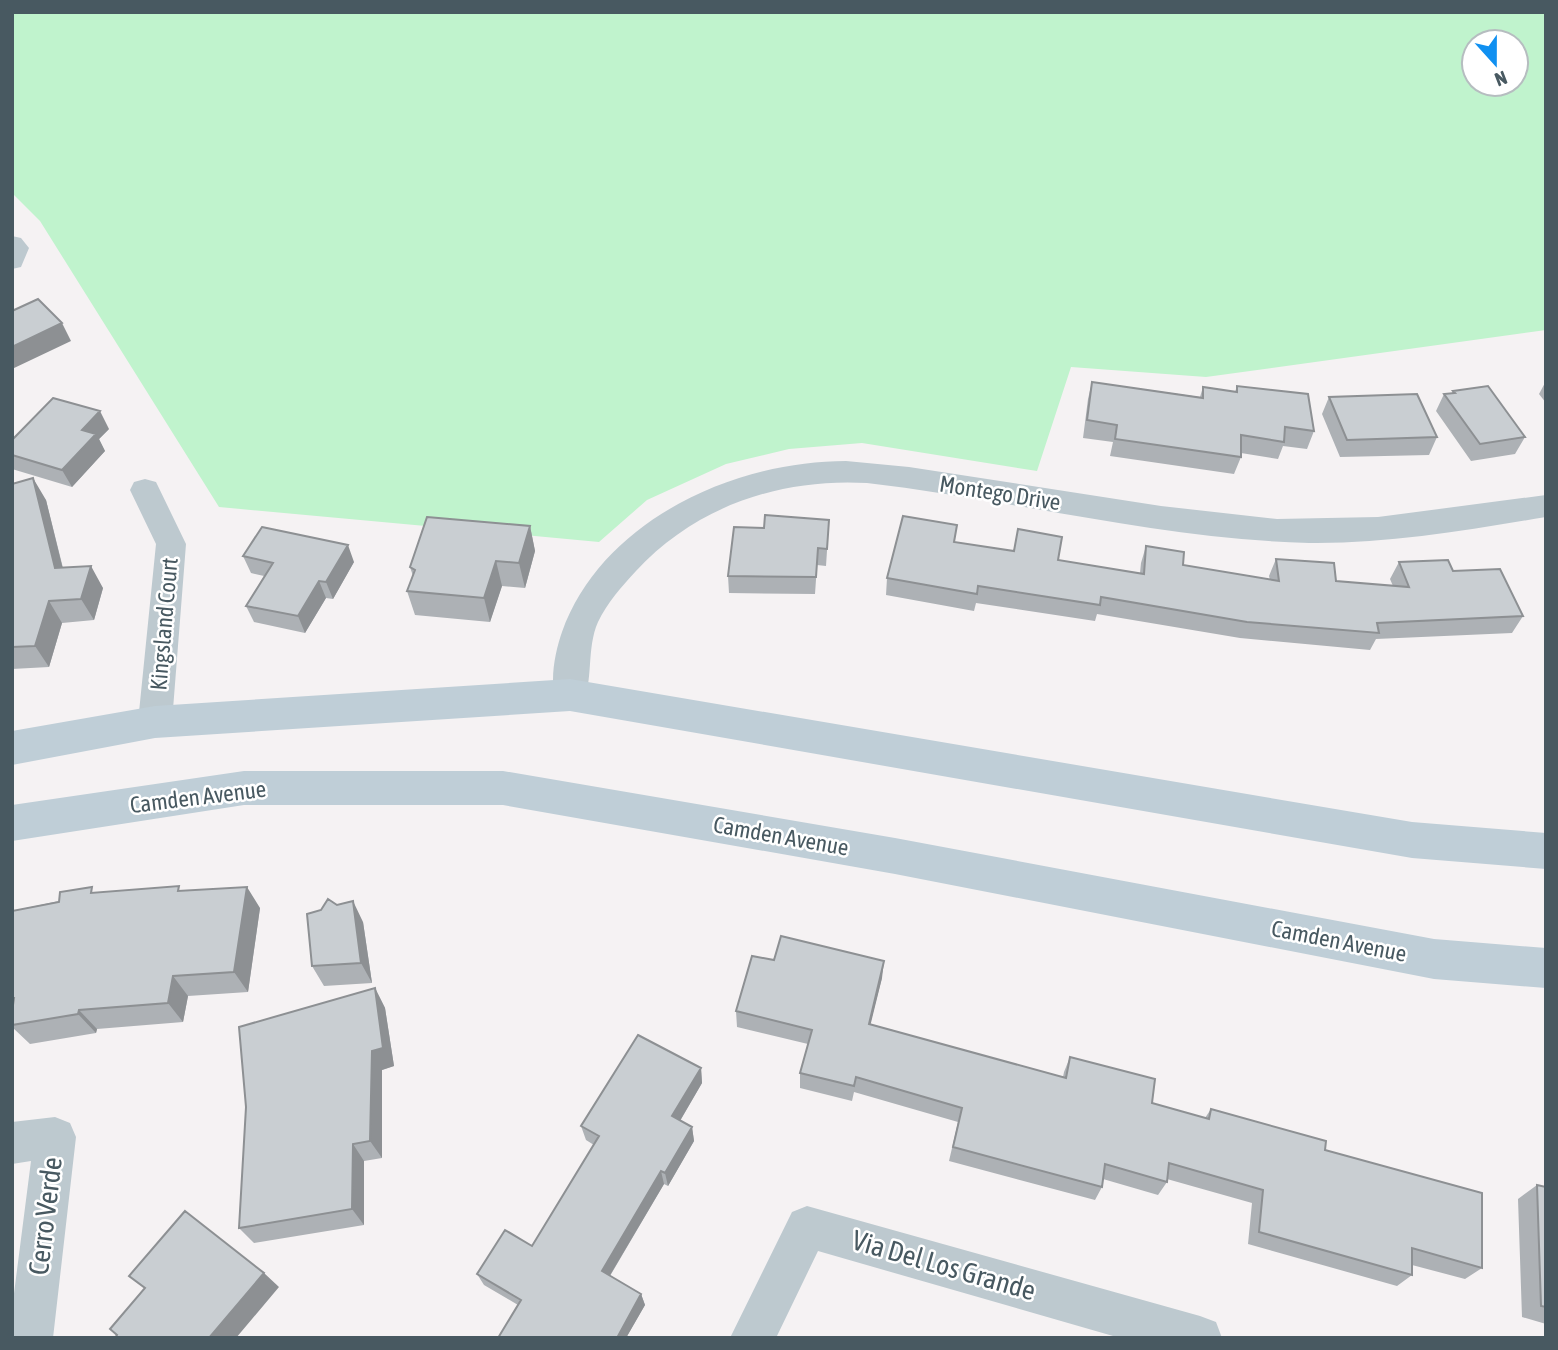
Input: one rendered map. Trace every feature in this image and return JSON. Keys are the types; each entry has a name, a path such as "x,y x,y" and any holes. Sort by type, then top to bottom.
{"main road":[{"path":"12,748 155,722 570,695 1412,840 1546,851"},
{"name":"Camden Avenue","path":"12,823 244,788 503,788 908,859 1434,959 1546,968"}],"street":[{"path":"12,244 16,248 12,261"},
{"name":"Montego Drive","path":"570,695 572,656 577,632 610,576 645,542 690,509 732,492 807,473 864,472 1078,505 1277,530 1420,526 1546,506"},
{"name":"Kingsland Court","path":"145,490 171,544 155,722"},
{"name":"Cerro Verde","path":"12,1143 55,1137 31,1338"},
{"name":"Via Del Los Grande","path":"752,1338 807,1227 1200,1338"}],"green space":[{"path":"12,12 1546,12 1546,330 1206,377 1071,367 1037,471 862,443 789,449 726,464 647,500 599,542 219,507 40,221 12,193"}],"building":[{"path":"38,299 62,323 12,347 12,311"},
{"path":"1092,382 1203,398 1203,387 1237,392 1237,386 1308,394 1314,431 1285,427 1284,442 1241,435 1241,457 1115,439 1117,425 1087,420"},
{"path":"1488,386 1525,437 1480,444 1444,394"},
{"path":"1417,394 1437,437 1347,440 1329,397"},
{"path":"53,398 100,411 82,430 96,434 62,470 12,455 12,440"},
{"path":"33,478 55,568 91,566 81,599 49,601 35,646 12,647 12,484"},
{"path":"765,515 829,520 827,549 818,548 816,577 728,576 734,527 764,528"},
{"path":"903,516 957,525 954,542 1014,551 1018,529 1062,537 1058,560 1144,574 1146,546 1184,552 1183,565 1279,581 1276,559 1334,563 1336,581 1409,587 1399,562 1448,560 1453,571 1500,569 1523,616 1377,623 1379,633 1247,622 1101,597 1100,605 978,586 977,594 887,578"},
{"path":"427,517 530,526 519,563 496,561 484,598 407,591 415,570 410,567"},
{"path":"262,527 348,545 326,582 319,581 298,616 246,606 273,563 243,556"},
{"path":"179,886 178,891 247,887 234,972 173,976 168,1003 79,1010 78,1014 12,1025 12,911 59,902 60,892 92,887 91,893"},
{"path":"328,899 337,905 353,901 361,963 312,966 307,914 321,910"},
{"path":"781,936 884,961 869,1024 1066,1078 1070,1057 1155,1079 1152,1103 1209,1119 1211,1109 1326,1141 1325,1150 1482,1193 1482,1268 1412,1248 1412,1275 1259,1232 1263,1190 1169,1163 1167,1182 1105,1164 1102,1187 953,1147 962,1108 856,1077 854,1086 800,1073 812,1030 736,1011 752,956 774,960"},
{"path":"375,988 383,1048 372,1051 370,1141 353,1144 352,1209 239,1228 246,1107 239,1027"},
{"path":"638,1035 701,1068 672,1116 692,1127 665,1173 661,1171 602,1271 641,1294 617,1338 498,1338 521,1300 477,1274 505,1230 532,1246 599,1136 581,1126"},
{"path":"1537,1185 1546,1187 1546,1307 1541,1306"},
{"path":"185,1211 264,1273 209,1338 115,1338 117,1335 110,1329 145,1288 129,1276"}]}
